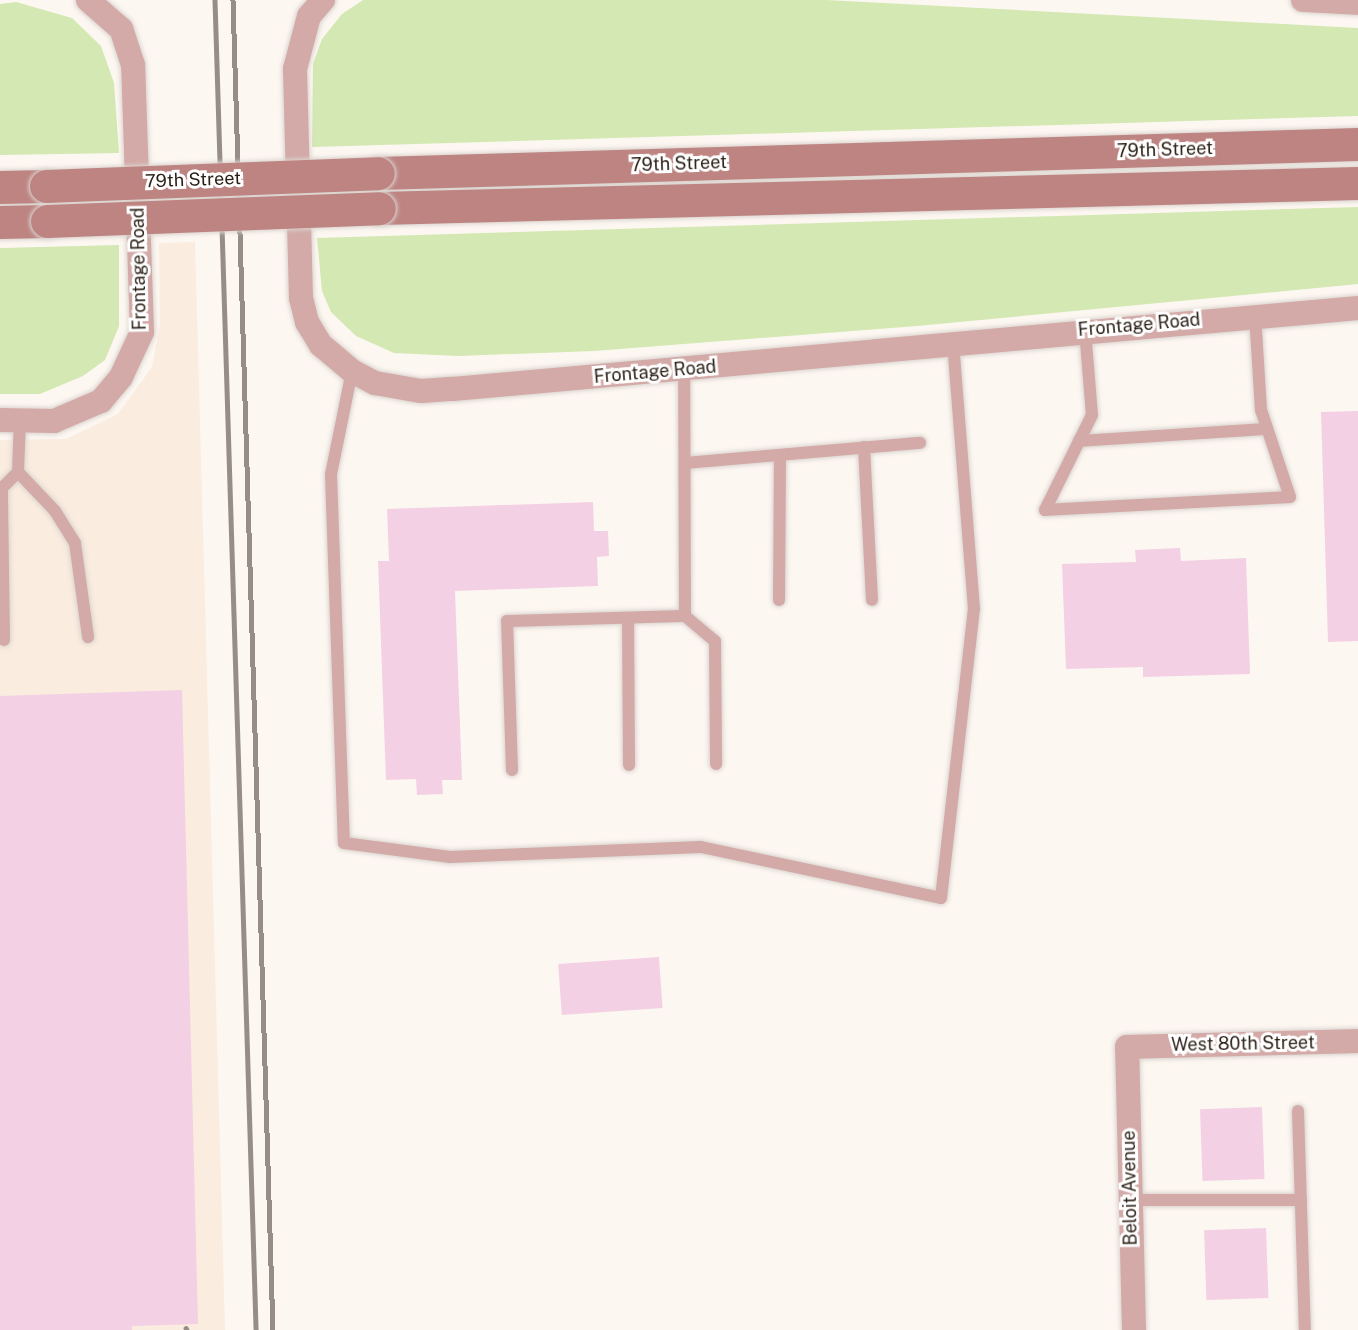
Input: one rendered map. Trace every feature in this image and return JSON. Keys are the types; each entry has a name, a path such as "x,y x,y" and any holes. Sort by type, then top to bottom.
{"main road":[{"name":"79th Street","path":"0,187 378,173 1358,144"},
{"name":"79th Street","path":"0,222 379,208 1358,183"}],"street":[{"name":"Frontage Road","path":"323,0 309,16 294,69 297,251 307,322 321,345 352,371 375,383 422,391 684,370 1085,330 1358,308"},
{"path":"1303,0 1358,3"},
{"name":"Frontage Road","path":"10,420 71,417 101,401 121,377 141,332 133,64 121,29 96,2"},
{"name":"West 80th Street","path":"1127,1047 1358,1041"},
{"name":"Beloit Avenue","path":"1127,1047 1134,1330"}],"lane":[{"path":"1085,330 1092,415 1045,510 1290,497 1261,410 1255,315"},
{"path":"352,371 331,474 344,843 450,857 701,848 941,898 974,609 953,343"},
{"path":"684,370 685,616"},
{"path":"10,420 18,472 55,511 75,543 88,637"},
{"path":"1079,441 1267,429"},
{"path":"685,463 920,443"},
{"path":"864,447 872,600"},
{"path":"779,600 780,455"},
{"path":"4,640 1,488 18,472"},
{"path":"512,770 507,621 685,616 715,641 716,764"},
{"path":"628,618 629,765"},
{"path":"1298,1111 1305,1330"},
{"path":"1131,1200 1301,1200"}],"shaded area":[{"path":"195,242 225,1330 0,1330 0,440 66,439 118,414 152,367 160,325 159,243"}],"green space":[{"path":"363,0 826,0 1358,28 1358,116 312,147 313,64 322,39 342,14"},
{"path":"16,2 72,18 101,46 114,83 119,153 0,155 0,4"},
{"path":"1358,207 1358,284 917,326 594,351 458,356 394,353 356,336 331,312 322,291 317,238"},
{"path":"119,245 119,326 105,360 83,376 40,394 0,394 0,248"}],"building":[{"path":"1358,411 1358,641 1328,642 1321,412"},
{"path":"593,502 594,531 608,531 609,556 597,557 598,586 455,591 462,780 442,780 443,794 417,795 416,779 386,780 378,561 389,561 387,509"},
{"path":"1180,548 1181,561 1246,558 1250,674 1143,677 1143,667 1066,669 1062,564 1136,562 1135,550"},
{"path":"182,690 198,1324 132,1326 132,1330 0,1330 0,696"},
{"path":"659,957 663,1008 562,1015 558,964"},
{"path":"1262,1107 1265,1179 1203,1181 1200,1109"},
{"path":"1266,1228 1268,1298 1206,1300 1204,1230"}],"railway":[{"path":"215,0 256,1330"},
{"path":"233,0 273,1330"}]}
